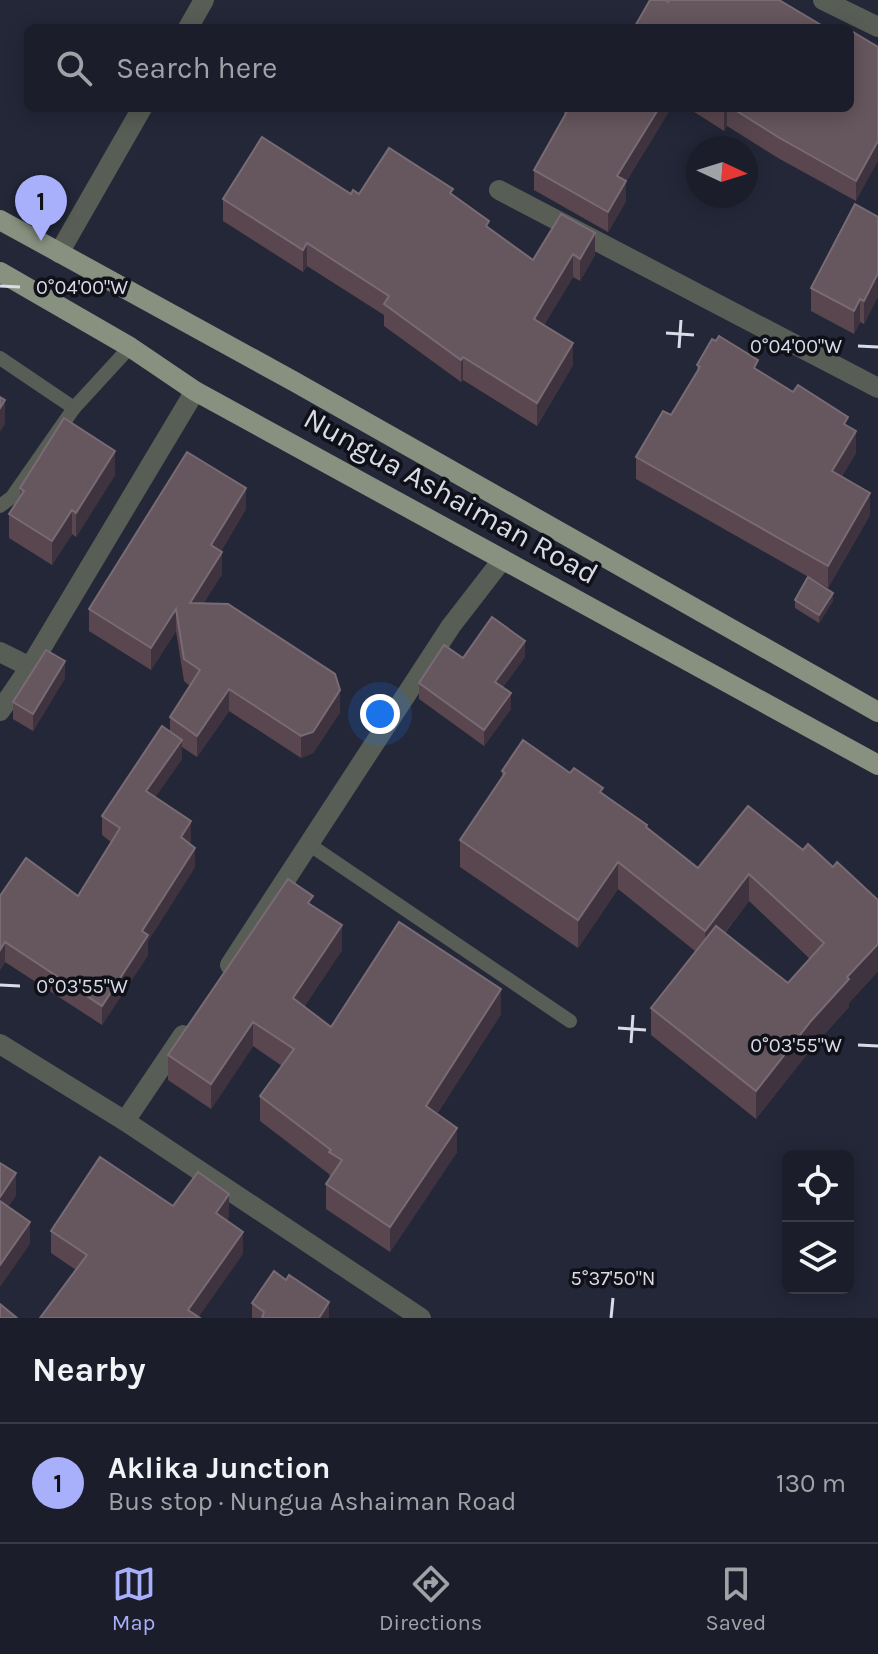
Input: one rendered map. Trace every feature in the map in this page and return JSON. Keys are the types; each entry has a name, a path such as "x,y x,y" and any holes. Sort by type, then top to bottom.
{"main road":[{"name":"Nungua Ashaiman Road","path":"0,220 295,382 878,712"},
{"name":"Nungua Ashaiman Road","path":"0,272 130,347 195,391 878,765"}],"street":[{"path":"190,24 204,0"},
{"path":"823,0 878,27"},
{"path":"59,253 140,112"},
{"path":"499,190 878,388"},
{"path":"0,711 30,667 195,391"},
{"path":"222,976 451,626 502,560"},
{"path":"0,652 30,667"},
{"path":"125,1121 196,1016"},
{"path":"0,1044 125,1121 421,1318"}],"lane":[{"path":"0,506 12,497 74,408 130,347"},
{"path":"0,358 74,408"},
{"path":"310,845 570,1021"}],"building":[{"path":"650,0 779,0 819,24 636,24"},
{"path":"854,33 878,47 878,141 856,181 738,112 854,112"},
{"path":"567,112 657,112 617,176 626,181 608,212 534,170"},
{"path":"262,137 351,194 353,190 359,194 389,148 453,189 450,193 489,221 486,226 533,260 561,214 595,233 580,259 573,254 534,319 573,343 537,403 463,357 461,360 384,304 389,296 307,243 303,250 223,199"},
{"path":"855,204 878,217 878,273 864,301 860,299 854,311 811,288"},
{"path":"719,336 758,360 754,368 793,392 798,385 848,417 844,424 856,431 832,471 870,493 828,566 636,457 663,411 671,415 700,367 697,365 712,339 716,341"},
{"path":"64,418 115,451 76,513 72,510 52,541 9,514 24,491 20,488"},
{"path":"187,452 246,488 211,545 222,552 190,603 228,604 335,674 340,690 313,732 301,736 229,689 197,736 170,717 200,670 184,659 176,609 151,648 89,609"},
{"path":"808,577 833,593 819,615 795,600"},
{"path":"492,617 525,641 495,682 511,693 484,730 419,683 444,645 463,658"},
{"path":"46,650 65,661 33,714 13,702"},
{"path":"162,726 182,740 146,791 191,821 181,837 195,848 142,931 148,935 102,1006 5,942 0,950 0,896 26,858 78,896 120,828 102,816"},
{"path":"523,740 570,773 574,768 603,788 600,792 647,825 698,868 748,806 803,850 808,844 833,867 837,862 878,900 878,944 847,977 849,979 811,1021 756,1091 651,1008 716,926 788,983 824,943 749,874 705,931 618,862 578,920 460,840"},
{"path":"288,879 313,896 308,903 342,925 293,998 331,1027 399,922 501,989 426,1106 457,1128 390,1227 326,1184 342,1160 260,1096 294,1049 253,1022 211,1084 168,1055"},
{"path":"100,1157 173,1206 198,1172 229,1194 216,1213 243,1232 188,1310 200,1318 40,1318 87,1255 51,1231"},
{"path":"0,1163 16,1173 0,1197"},
{"path":"0,1201 30,1222 0,1265"},
{"path":"274,1271 286,1280 289,1275 329,1302 319,1318 262,1318 264,1312 252,1303"},
{"path":"0,1304 17,1318 0,1318"}],"place":[{"name":"Aklika Junction","path":"41,241"}]}
